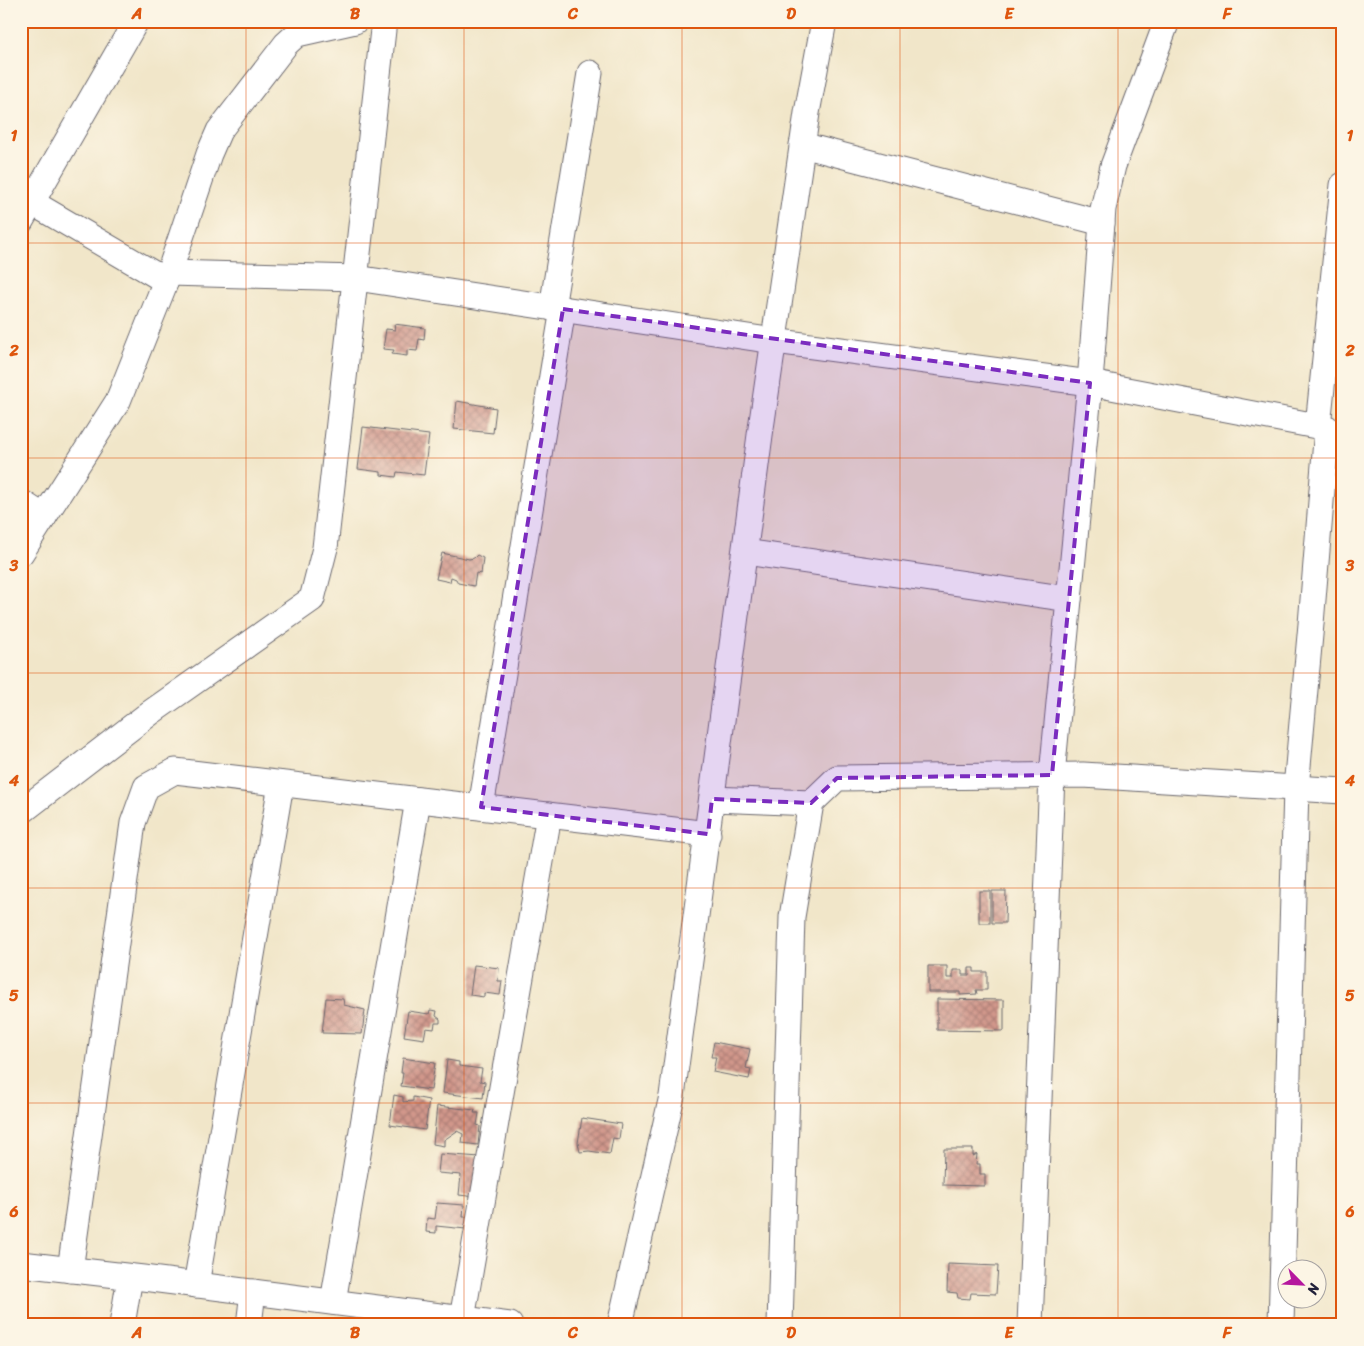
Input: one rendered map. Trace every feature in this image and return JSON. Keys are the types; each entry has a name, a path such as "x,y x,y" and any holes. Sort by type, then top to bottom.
{"street":[{"path":"136,21 25,207 168,277 356,278 774,340 1090,383 1329,428"},
{"path":"21,553 118,401 168,277 209,154 220,131 286,44 289,30 297,34 355,21"},
{"path":"21,812 150,713 312,599 325,548 384,21"},
{"path":"620,1325 672,1096 774,340 802,145 824,21"},
{"path":"1030,1325 1052,775 1090,383 1103,209 1113,166 1167,21"},
{"path":"481,807 558,308 590,73"},
{"path":"802,145 1102,223"},
{"path":"1281,1325 1296,788 1329,428 1343,185"},
{"path":"21,502 44,517"},
{"path":"745,552 1069,599"},
{"path":"70,1270 133,823 146,787 175,771 708,834"},
{"path":"780,1325 792,917 811,803 837,778 1083,775 1343,791"},
{"path":"196,1285 282,784"},
{"path":"712,799 811,803"},
{"path":"333,1302 418,800"},
{"path":"462,1319 549,815"},
{"path":"21,1264 333,1302 382,1317 462,1319 509,1325"},
{"path":"122,1325 130,1277"},
{"path":"249,1325 253,1292"}],"highlighted area":[{"path":"563,309 1090,383 1052,775 837,778 811,803 712,799 708,834 481,807"}],"building":[{"path":"394,324 425,328 424,340 419,339 417,351 407,350 407,356 392,354 394,350 383,349 386,329 395,330"},
{"path":"457,401 496,408 493,433 454,429"},
{"path":"363,427 429,435 424,475 397,472 396,477 381,475 381,472 358,469"},
{"path":"442,553 469,559 477,555 483,558 481,574 476,573 474,586 458,583 456,579 451,577 450,582 436,579"},
{"path":"979,891 990,891 990,923 979,923"},
{"path":"992,891 1006,891 1005,923 992,923"},
{"path":"474,965 499,968 498,981 502,981 500,995 484,993 484,997 470,995"},
{"path":"928,966 947,966 947,978 953,978 953,970 962,970 962,975 969,975 969,968 974,968 974,972 987,972 987,990 976,990 977,994 960,995 960,992 928,992"},
{"path":"326,998 343,999 344,1005 365,1010 362,1034 322,1033"},
{"path":"937,999 1004,1000 1004,1031 937,1030"},
{"path":"430,1010 437,1011 436,1016 440,1019 440,1023 435,1023 434,1029 426,1028 424,1039 404,1036 408,1011 429,1014"},
{"path":"714,1042 750,1049 746,1068 751,1069 749,1079 713,1072 716,1057 711,1057"},
{"path":"403,1058 435,1063 431,1090 401,1086"},
{"path":"447,1060 459,1062 459,1066 482,1069 480,1081 485,1082 483,1098 443,1093"},
{"path":"394,1095 403,1097 403,1102 413,1101 413,1097 429,1100 425,1130 390,1125"},
{"path":"437,1106 475,1110 474,1113 479,1113 477,1125 480,1126 478,1145 462,1143 463,1134 457,1131 444,1140 444,1146 433,1144"},
{"path":"582,1118 621,1124 619,1139 613,1138 610,1154 589,1151 580,1152 578,1143"},
{"path":"944,1149 973,1149 973,1156 977,1154 976,1164 980,1164 980,1174 985,1174 985,1186 943,1185"},
{"path":"440,1154 480,1157 476,1197 459,1195 461,1175 438,1173"},
{"path":"437,1203 464,1205 463,1217 467,1217 466,1229 436,1226 436,1233 426,1232 427,1218 435,1219"},
{"path":"948,1264 998,1266 996,1294 971,1293 970,1299 958,1298 957,1293 947,1292"}]}
